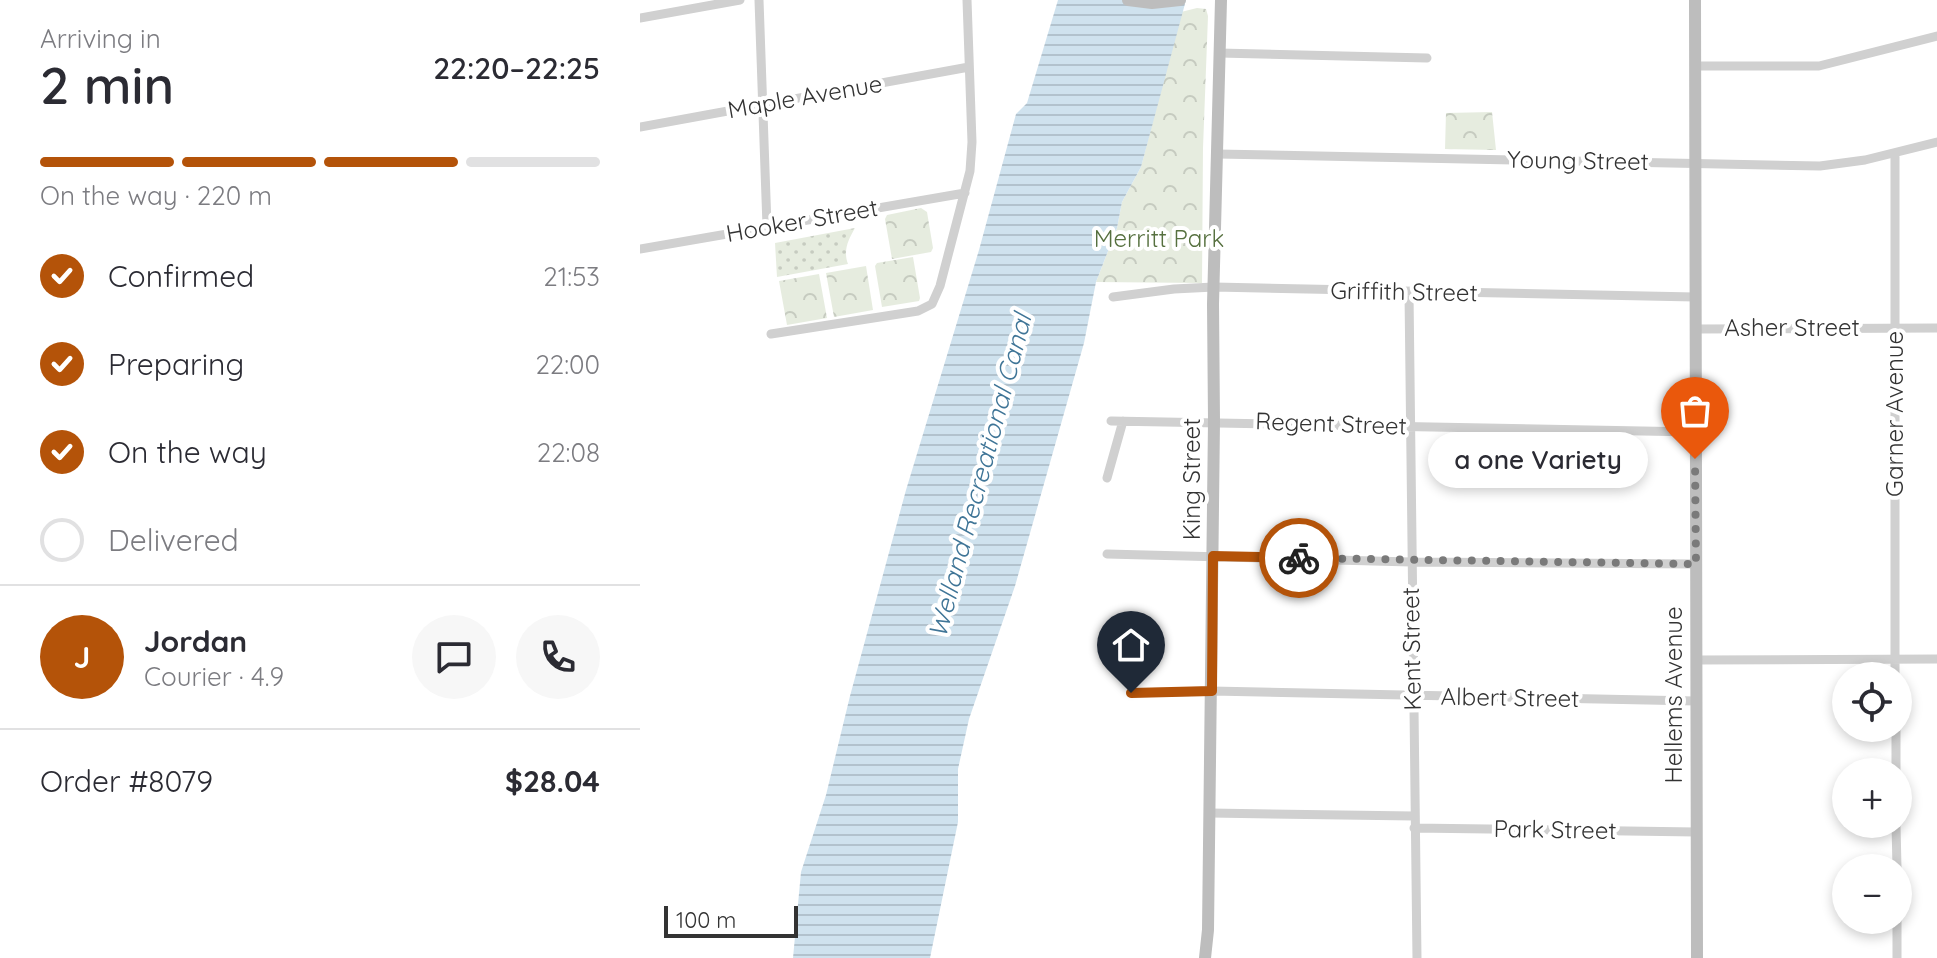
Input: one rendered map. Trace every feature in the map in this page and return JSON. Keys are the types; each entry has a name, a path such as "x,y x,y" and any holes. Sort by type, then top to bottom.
{"main road":[{"path":"1128,0 1152,3 1180,0"},
{"name":"King Street","path":"1205,958 1210,813 1214,287 1221,0"},
{"name":"Hellems Avenue","path":"1695,0 1697,958"}],"street":[{"path":"640,18 740,0"},
{"path":"759,0 767,226"},
{"path":"771,334 918,311 932,304 945,270 965,193 972,151 967,0"},
{"path":"1695,66 1819,66 1937,36"},
{"path":"1219,53 1427,58"},
{"name":"Maple Avenue","path":"640,127 969,67"},
{"name":"Young Street","path":"1217,154 1820,166 1850,163 1937,142"},
{"name":"Garner Avenue","path":"1895,153 1895,659"},
{"name":"Hooker Street","path":"640,249 965,193"},
{"name":"Griffith Street","path":"1113,297 1214,287 1695,297"},
{"name":"Kent Street","path":"1409,293 1417,958"},
{"name":"Asher Street","path":"1695,329 1937,328"},
{"name":"Regent Street","path":"1111,421 1695,432"},
{"path":"1107,478 1123,421"},
{"path":"1107,554 1411,562 1696,564"},
{"path":"1696,660 1937,659"},
{"name":"Albert Street","path":"1131,693 1212,691 1696,701"},
{"path":"1210,813 1414,816"},
{"name":"Park Street","path":"1414,828 1696,832"},
{"path":"1897,934 1897,958"}],"green space":[{"name":"Merritt Park","path":"1206,9 1208,16 1202,283 1096,282 1117,228 1122,202 1141,167 1181,12"},
{"path":"1492,112 1496,150 1445,149 1446,113"},
{"path":"921,208 927,212 931,252 892,259 885,219 887,215"},
{"path":"855,228 847,246 848,264 777,277 775,243"},
{"path":"913,257 919,301 882,307 875,266 877,263"},
{"path":"866,266 873,310 834,317 826,273"},
{"path":"819,274 827,318 787,325 779,281"}],"water":[{"name":"Welland Recreational Canal","path":"1058,0 1186,0 1141,167 1122,202 1117,228 1096,282 1084,343 1015,586 969,719 958,769 958,822 930,958 793,958 801,872 826,795 906,490 979,250 1016,114 1027,103"}],"way so far":[{"path":"1299,558 1696,564 1695,459"}],"place":[{"name":"a one Variety","path":"1695,459"}],"route":[{"path":"1131,693 1212,691 1213,556 1299,558"}]}
